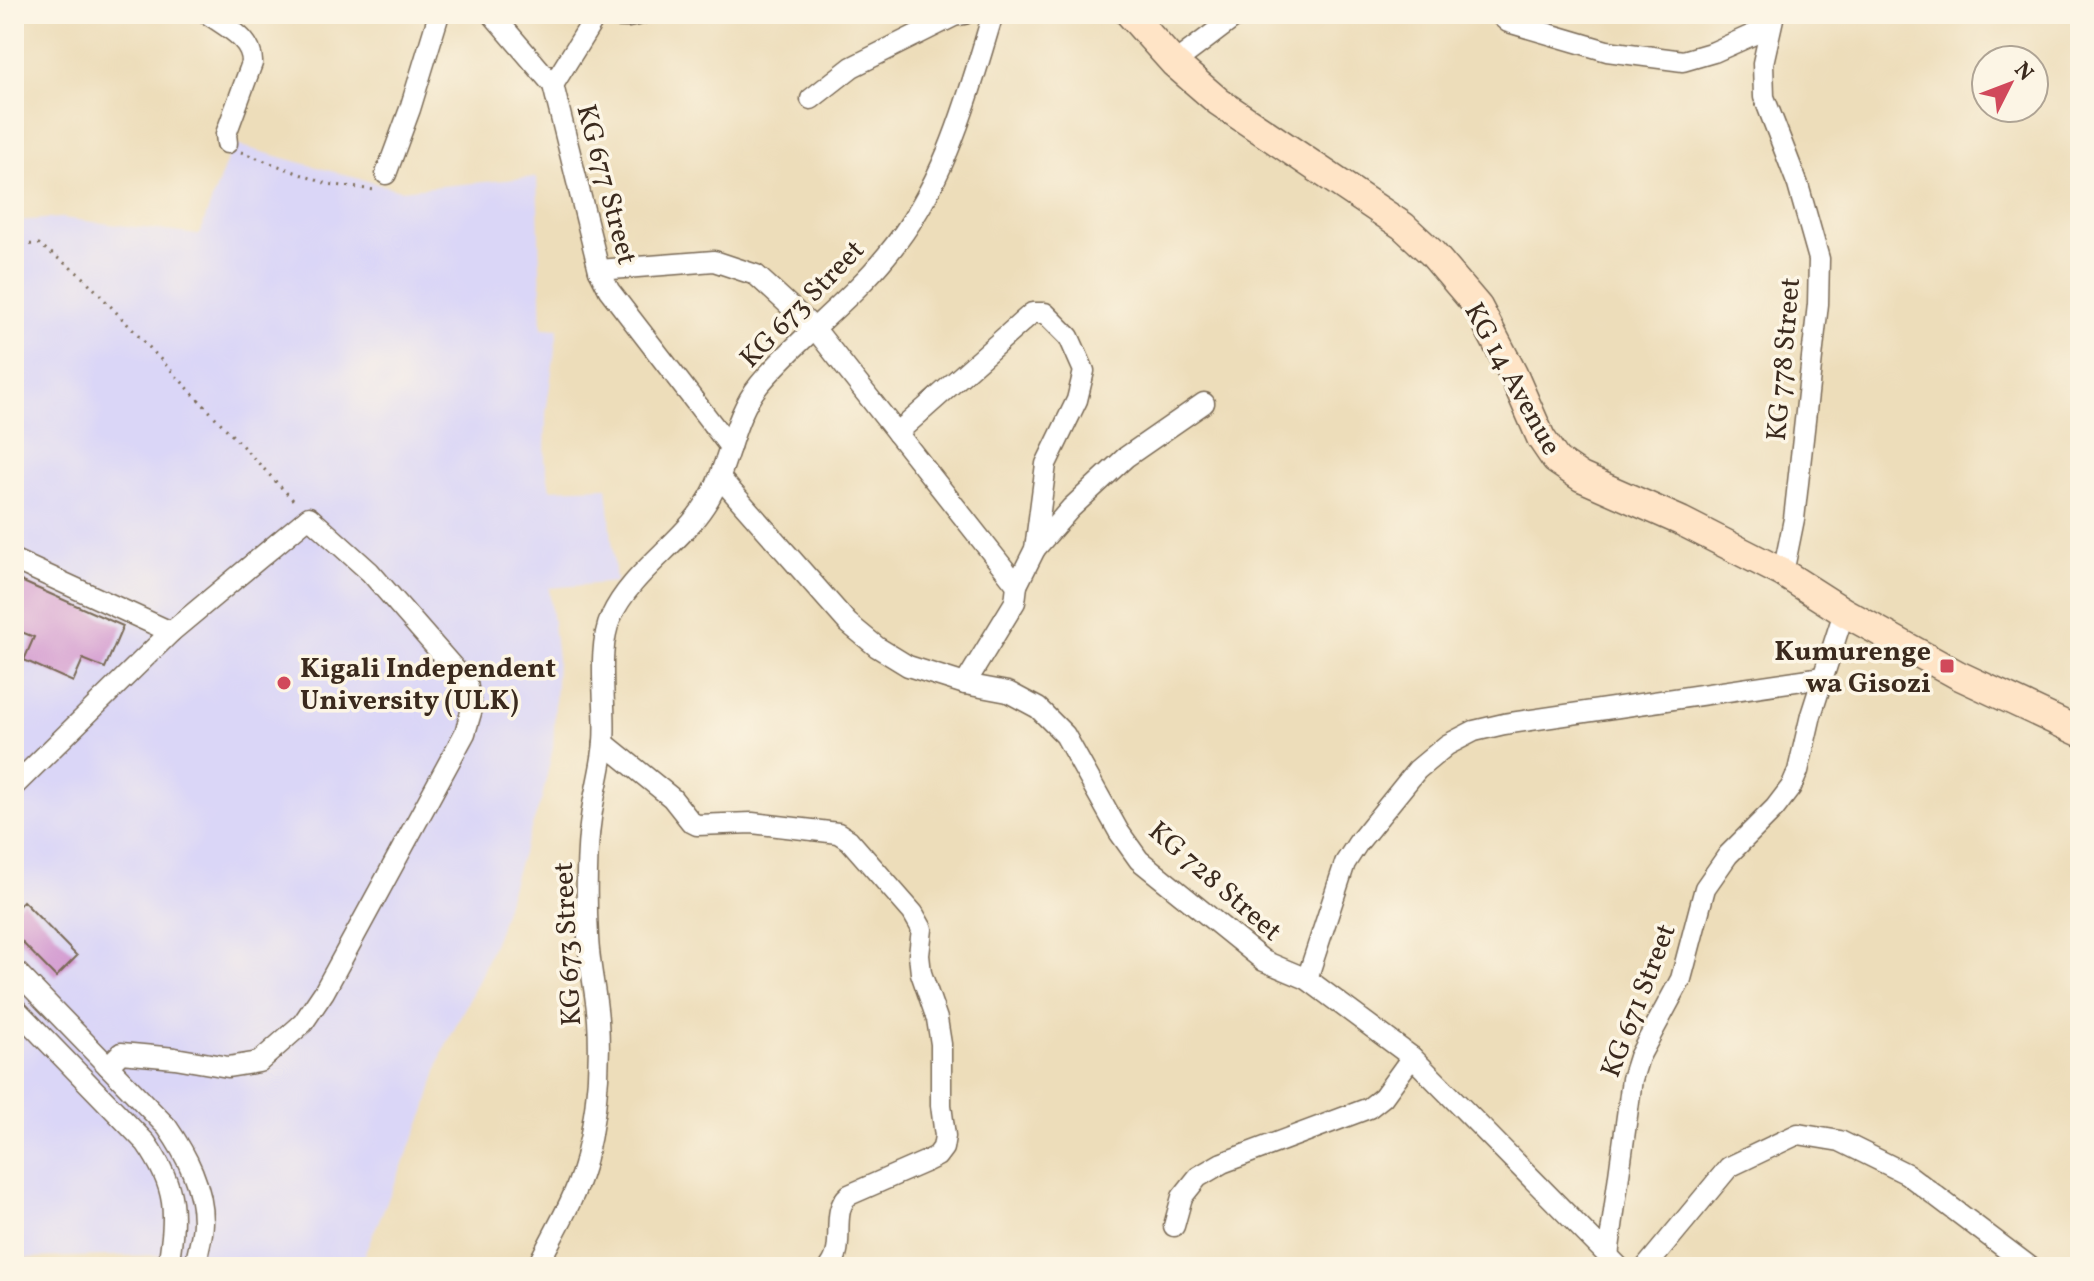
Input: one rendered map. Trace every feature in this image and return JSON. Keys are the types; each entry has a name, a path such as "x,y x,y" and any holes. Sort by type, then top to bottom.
{"main road":[{"name":"KG 14 Avenue","path":"1130,14 1174,63 1219,102 1403,226 1432,253 1478,307 1513,374 1541,438 1556,460 1581,477 1681,521 1783,573 1844,612 1958,675 2080,732"}],"street":[{"path":"208,14 246,42 252,52 252,63 226,134 227,143"},
{"path":"386,174 439,14"},
{"name":"KG 677 Street","path":"492,14 553,85 599,270 609,290 730,447"},
{"path":"553,85 597,15 641,14"},
{"path":"811,99 852,67 954,16 964,14"},
{"name":"KG 673 Street","path":"537,1267 583,1168 593,1124 599,1057 598,1018 588,937 590,820 604,743 605,650 610,619 626,592 687,530 721,479 730,447 758,387 886,257 924,202 958,128 993,14"},
{"path":"1174,63 1239,14"},
{"path":"1499,14 1508,22 1607,51 1683,61 1714,52 1772,20"},
{"name":"KG 778 Street","path":"1772,20 1763,63 1764,97 1798,185 1819,259 1818,304 1794,519 1783,573"},
{"path":"599,270 714,261 756,275 815,329 1017,585"},
{"path":"897,433 1032,313 1045,313 1069,337 1084,371 1077,400 1046,464 1035,549"},
{"path":"965,684 1015,602 1017,585 1035,549 1071,508 1126,457 1204,403"},
{"name":"KG 728 Street","path":"721,479 848,623 877,647 908,666 965,684 1008,692 1038,708 1065,735 1119,832 1139,860 1264,961 1307,979 1412,1057 1613,1261"},
{"path":"14,786 171,632 309,517 370,572 467,683 472,709 465,733 324,992 303,1023 259,1062 228,1067 121,1053 108,1066"},
{"path":"14,560 171,632"},
{"name":"KG 671 Street","path":"1613,1261 1632,1079 1639,1057 1681,979 1705,888 1728,855 1775,808 1791,787 1844,612"},
{"path":"1307,979 1345,863 1417,770 1447,745 1474,731 1504,724 1823,677"},
{"path":"604,743 657,784 697,825 752,823 838,833 849,840 904,902 922,929 919,955 921,973 937,1019 941,1044 943,1148 937,1156 843,1200 839,1245 830,1267"},
{"path":"14,969 167,1127 187,1156 198,1189 203,1223 195,1267"},
{"path":"29,985 14,1004 146,1143 162,1167 172,1194 174,1223 168,1267"},
{"path":"1174,1226 1182,1197 1198,1177 1222,1163 1369,1108 1383,1097 1412,1057"},
{"path":"1646,1267 1729,1167 1798,1134 1840,1141 1907,1174 2030,1267"}],"path":[{"path":"227,143 234,150 327,184 375,190 386,174"},
{"path":"14,245 39,244 83,277 309,517"}],"shaded area":[{"name":"Kigali Independent University (ULK)","path":"233,144 400,190 537,177 542,328 558,329 546,413 545,461 550,489 607,487 616,582 549,588 557,659 553,748 542,798 499,929 480,977 442,1054 425,1112 359,1267 190,1267 158,1255 14,1258 14,221 61,218 199,235"}],"building":[{"path":"14,578 123,626 105,668 83,659 73,682 24,660 34,637 14,629"},
{"path":"23,901 77,956 56,977 14,934 14,911"}],"place":[{"name":"Kumurenge wa Gisozi","path":"1947,666"},
{"name":"Kigali Independent University (ULK)","path":"284,683"}]}
